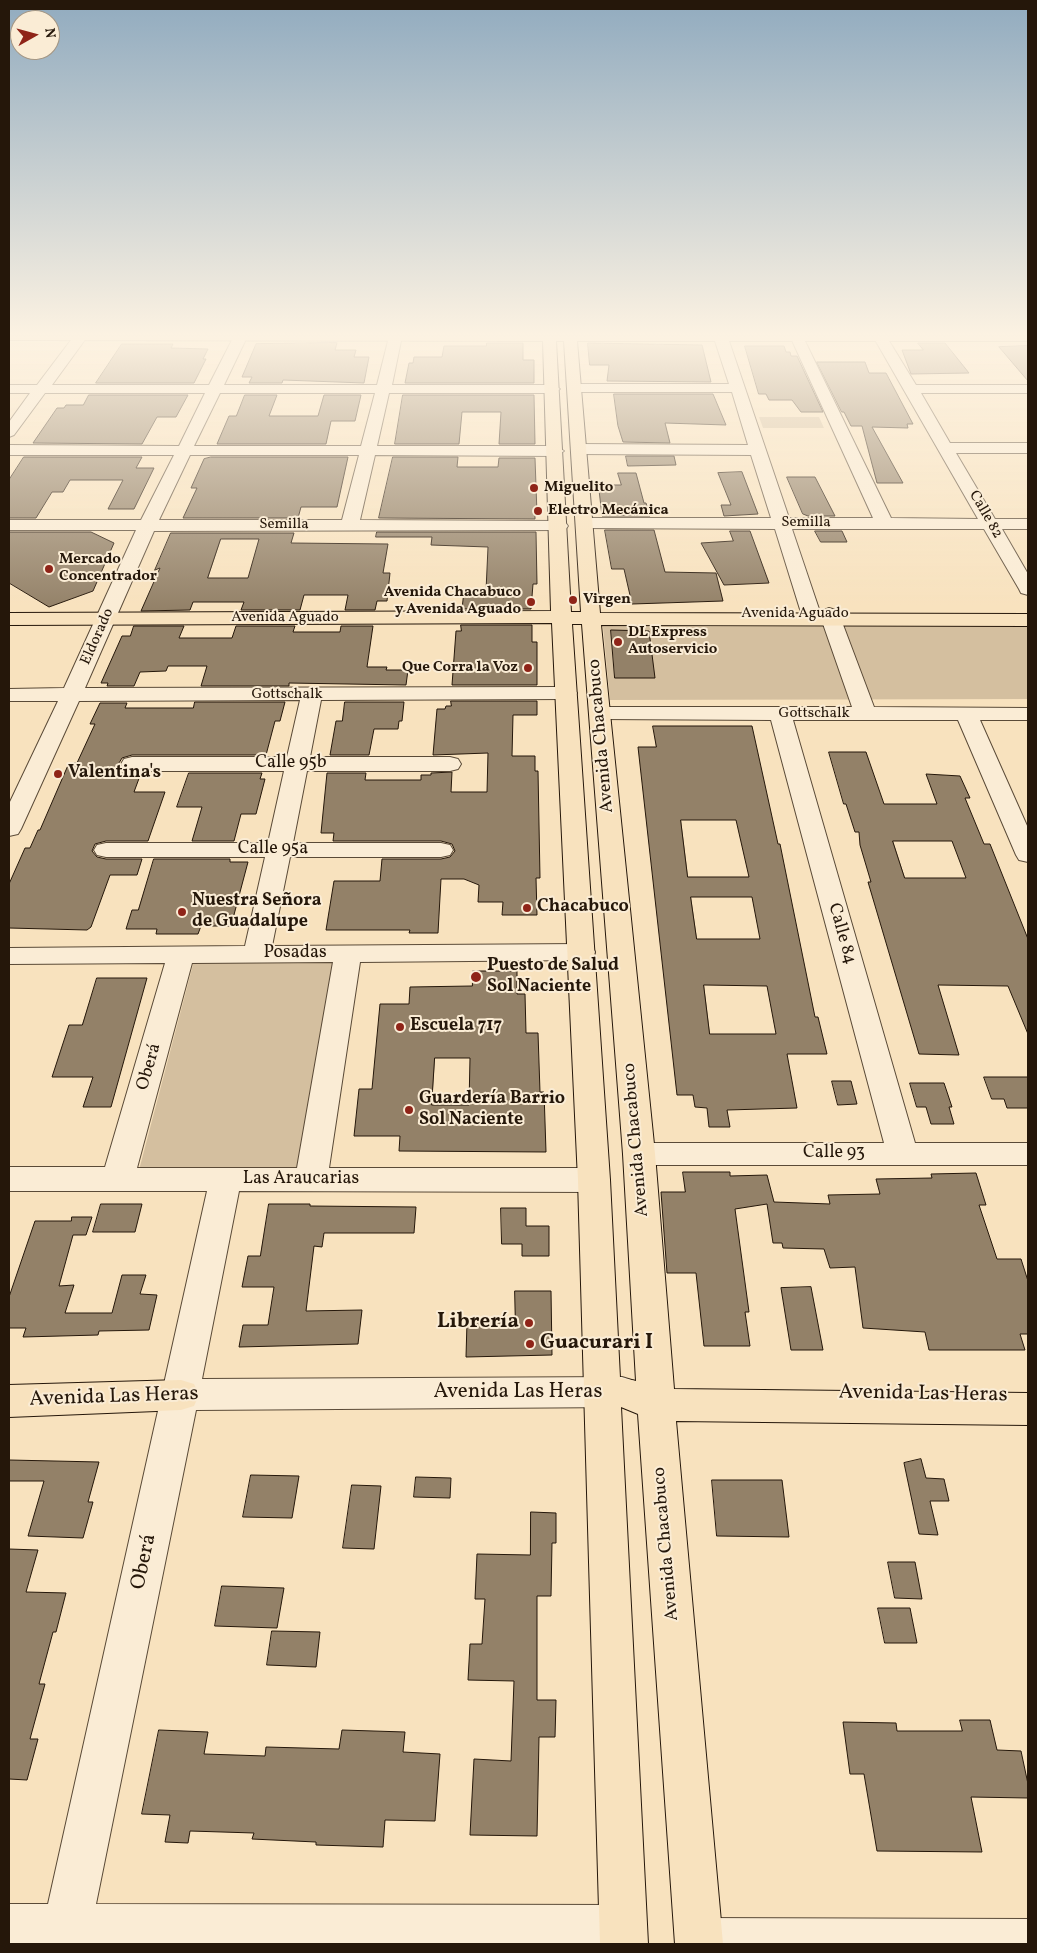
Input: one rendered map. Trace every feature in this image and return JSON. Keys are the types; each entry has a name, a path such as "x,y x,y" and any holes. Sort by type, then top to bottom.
{"main road":[{"name":"Avenida Chacabuco","path":"566,427 581,616 600,714 623,996 639,1154 624,1936"},
{"name":"Avenida Aguado","path":"821,617 1028,614"},
{"name":"Avenida Chacabuco","path":"581,616 566,693 594,1180 634,1395 699,1943"},
{"name":"Avenida Aguado","path":"9,619 581,616 1028,620"},
{"name":"Avenida Las Heras","path":"9,1401 181,1395"},
{"name":"Avenida Las Heras","path":"634,1395 1028,1396"},
{"name":"Avenida Las Heras","path":"634,1395 1028,1409"}],"street":[{"name":"Eldorado","path":"9,829 72,696 147,526 195,427"},
{"path":"350,525 374,427"},
{"path":"751,427 782,523 821,617 865,714"},
{"path":"838,427 884,524"},
{"name":"Calle 82","path":"934,427 1028,589"},
{"path":"946,448 1028,448"},
{"path":"9,450 758,450"},
{"name":"Semilla","path":"9,526 1028,524"},
{"name":"Gottschalk","path":"9,695 566,693"},
{"path":"256,954 312,694"},
{"name":"Gottschalk","path":"600,714 1028,714"},
{"name":"Calle 84","path":"780,714 903,1154"},
{"path":"966,714 1020,819 1028,855"},
{"name":"Calle 95b","path":"132,764 450,764"},
{"name":"Calle 95a","path":"106,850 441,850"},
{"name":"Posadas","path":"9,956 582,952"},
{"path":"311,1179 348,954"},
{"name":"Oberá","path":"118,1179 181,955"},
{"name":"Calle 93","path":"639,1154 1028,1154"},
{"name":"Las Araucarias","path":"9,1179 594,1180"},
{"name":"Oberá","path":"64,1936 181,1395 225,1180"},
{"name":"Avenida Las Heras","path":"181,1395 634,1395"},
{"path":"9,1928 64,1936 624,1936"},
{"path":"699,1943 1028,1943"}],"shaded area":[{"path":"763,427 824,428 763,428"},
{"path":"603,627 1028,627 1028,699 610,700"},
{"path":"195,957 334,957 302,1170 139,1170"}],"building":[{"path":"44,427 151,427 142,444 33,443"},
{"path":"224,427 330,427 326,444 217,444"},
{"path":"398,427 461,427 459,444 395,444"},
{"path":"500,427 535,427 535,444 499,444"},
{"path":"618,427 666,427 670,443 623,442"},
{"path":"862,427 872,427 903,483 877,483"},
{"path":"626,456 674,456 676,465 628,466"},
{"path":"24,457 142,457 136,468 154,468 134,509 108,509 123,480 70,480 63,492 52,492 36,518 9,518 9,480"},
{"path":"211,457 348,457 337,507 301,507 298,518 183,518 197,488 191,488 204,459"},
{"path":"393,457 458,457 457,467 498,467 499,458 535,458 537,514 535,514 535,519 379,518"},
{"path":"742,472 758,514 724,516 721,505 731,505 718,473"},
{"path":"618,473 636,473 644,503 646,503 650,516 602,516 599,490 612,490 611,485 621,485"},
{"path":"787,477 815,477 835,516 808,516 803,514"},
{"path":"605,530 654,530 665,572 716,573 723,601 632,604 624,569 612,569"},
{"path":"730,531 750,531 769,583 724,585 701,543 733,541"},
{"path":"815,531 842,531 847,542 821,542"},
{"name":"Mercado Concentrador","path":"9,532 91,532 114,543 93,591 49,607 9,583"},
{"path":"377,532 536,532 537,584 533,584 531,609 462,609 464,591 486,591 488,547 431,545 432,537 376,537"},
{"path":"171,533 294,533 291,543 388,544 383,573 390,573 387,601 377,601 375,610 345,610 348,595 304,595 300,610 241,610 244,602 193,602 190,610 141,611 160,568 155,570","holes":["221,539 259,539 248,578 208,578"]},
{"path":"461,625 532,625 532,642 537,642 537,685 452,685 456,631 461,631"},
{"path":"134,626 184,626 179,638 232,638 236,626 295,626 293,632 340,632 341,626 373,626 367,667 387,667 386,670 408,670 406,685 289,683 289,686 201,686 207,666 168,666 166,671 140,672 134,686 107,686 108,683 101,683 122,636 130,636"},
{"path":"611,630 649,631 655,678 615,678"},
{"path":"451,701 537,701 537,715 513,715 512,756 535,756 535,771 538,771 540,878 536,878 537,915 502,915 503,902 478,902 479,885 464,879 441,879 438,933 409,933 410,930 326,930 334,881 380,881 382,859 441,859 450,857 455,851 452,844 441,841 333,841 334,833 321,833 327,773 366,773 365,780 421,780 421,775 452,772 451,792 487,792 488,753 433,755 437,709 445,709 446,706 451,706"},
{"path":"195,702 285,702 280,721 275,721 266,755 132,755 122,758 119,763 122,770 141,773 134,792 165,792 148,841 106,841 95,844 92,851 97,857 106,859 142,859 137,875 110,875 91,927 87,930 9,928 9,884 25,848 30,848 38,830 40,830 69,763 77,763 95,724 90,724 100,703 127,703 125,708 193,708"},
{"path":"345,702 404,702 402,721 399,721 398,729 374,729 369,755 330,755 336,721 342,721"},
{"path":"653,726 752,726 778,844 780,844 815,1017 818,1017 827,1054 787,1054 797,1108 727,1110 730,1127 709,1127 707,1108 695,1107 693,1095 677,1095 638,747 656,747","holes":["681,820 736,820 749,877 688,877","691,897 752,897 760,939 697,939","704,985 767,986 776,1034 710,1034"]},
{"path":"829,752 866,752 884,804 937,804 926,774 960,776 970,798 965,798 984,844 990,844 1028,939 1028,1034 1008,986 938,985 959,1055 919,1054 868,882 871,882 860,845 859,832 855,832 846,804 844,804","holes":["893,841 952,841 966,878 905,878"]},
{"path":"189,773 262,773 260,779 265,779 256,814 241,814 234,841 192,841 202,807 177,807"},
{"path":"154,859 230,859 230,862 248,862 231,926 201,926 198,934 156,934 157,929 126,929 132,910 138,910"},
{"path":"473,971 517,971 517,994 525,994 526,1033 538,1033 540,1092 544,1092 546,1152 399,1151 400,1136 354,1136 359,1089 372,1089 380,1004 409,1004 410,987 472,986","holes":["435,1058 470,1058 469,1105 432,1105"]},
{"path":"97,978 147,978 111,1107 83,1107 93,1077 52,1077 69,1025 82,1025"},
{"path":"984,1077 1028,1077 1028,1108 1007,1108 1004,1099 992,1099"},
{"path":"832,1081 851,1081 857,1104 838,1105"},
{"path":"910,1083 944,1083 952,1107 949,1107 954,1124 931,1124 926,1107 917,1107"},
{"path":"683,1172 730,1172 730,1176 767,1175 774,1202 830,1204 828,1195 880,1194 876,1179 932,1178 931,1174 976,1173 986,1205 979,1205 997,1259 1021,1259 1028,1281 1028,1334 1020,1334 1025,1350 929,1350 925,1332 863,1328 855,1267 830,1268 824,1249 783,1248 782,1243 773,1243 767,1204 735,1209 749,1312 745,1312 750,1346 704,1346 696,1273 667,1273 661,1192 685,1192"},
{"path":"101,1204 142,1204 135,1232 93,1232"},
{"path":"269,1204 416,1207 414,1233 324,1233 322,1247 314,1246 306,1311 362,1310 358,1344 239,1347 243,1325 268,1325 274,1287 242,1287 248,1256 260,1256"},
{"path":"501,1208 526,1208 526,1226 549,1226 549,1256 522,1256 522,1244 502,1244"},
{"path":"72,1217 92,1217 86,1235 73,1235 59,1286 74,1285 65,1313 112,1313 122,1275 146,1275 140,1294 157,1295 149,1330 99,1331 98,1335 23,1337 26,1328 9,1328 9,1297 35,1221 71,1221"},
{"path":"811,1287 823,1350 791,1350 781,1288"},
{"path":"515,1291 551,1291 552,1355 466,1357 467,1322 515,1323"},
{"path":"921,1459 926,1478 944,1479 949,1501 930,1501 938,1535 919,1534 904,1463"},
{"path":"9,1460 99,1462 88,1502 93,1502 83,1538 28,1536 44,1481 9,1481"},
{"path":"251,1475 299,1476 292,1518 243,1517"},
{"path":"416,1477 451,1478 450,1498 414,1497"},
{"path":"712,1480 782,1480 789,1537 717,1536"},
{"path":"352,1485 381,1486 374,1549 343,1548"},
{"path":"531,1512 556,1513 556,1543 552,1543 551,1596 537,1596 537,1700 556,1700 555,1737 539,1737 537,1836 470,1835 474,1759 511,1761 514,1681 468,1680 470,1644 482,1644 485,1599 475,1599 477,1554 530,1555"},
{"path":"9,1549 38,1550 26,1592 66,1593 56,1632 53,1632 39,1684 45,1684 30,1739 38,1739 27,1780 9,1779"},
{"path":"888,1562 915,1562 922,1599 895,1598"},
{"path":"222,1586 284,1588 277,1628 215,1626"},
{"path":"878,1608 910,1608 917,1643 885,1643"},
{"path":"272,1631 320,1632 316,1667 267,1665"},
{"path":"960,1720 990,1720 997,1750 1021,1751 1028,1784 1028,1798 971,1797 982,1852 877,1851 864,1774 850,1774 843,1722 896,1723 897,1731 962,1731"},
{"path":"159,1730 208,1732 204,1754 265,1756 266,1747 339,1749 342,1730 405,1732 403,1752 440,1754 435,1821 385,1820 383,1847 316,1845 316,1842 252,1839 254,1833 190,1831 188,1843 165,1842 170,1815 142,1814"}],"place":[{"name":"Miguelito","path":"534,488"},
{"name":"Electro Mecánica","path":"538,511"},
{"name":"Mercado Concentrador","path":"49,569"},
{"name":"Virgen","path":"573,600"},
{"name":"Avenida Chacabuco y Avenida Aguado","path":"531,602"},
{"name":"DL Express Autoservicio","path":"618,642"},
{"name":"Que Corra la Voz","path":"528,668"},
{"name":"Valentina's","path":"58,774"},
{"name":"Chacabuco","path":"527,908"},
{"name":"Nuestra Señora de Guadalupe","path":"182,912"},
{"name":"Puesto de Salud Sol Naciente","path":"476,977"},
{"name":"Escuela 717","path":"400,1027"},
{"name":"Guardería Barrio Sol Naciente","path":"409,1110"},
{"name":"Librería","path":"529,1323"},
{"name":"Guacurari I","path":"530,1344"}]}
